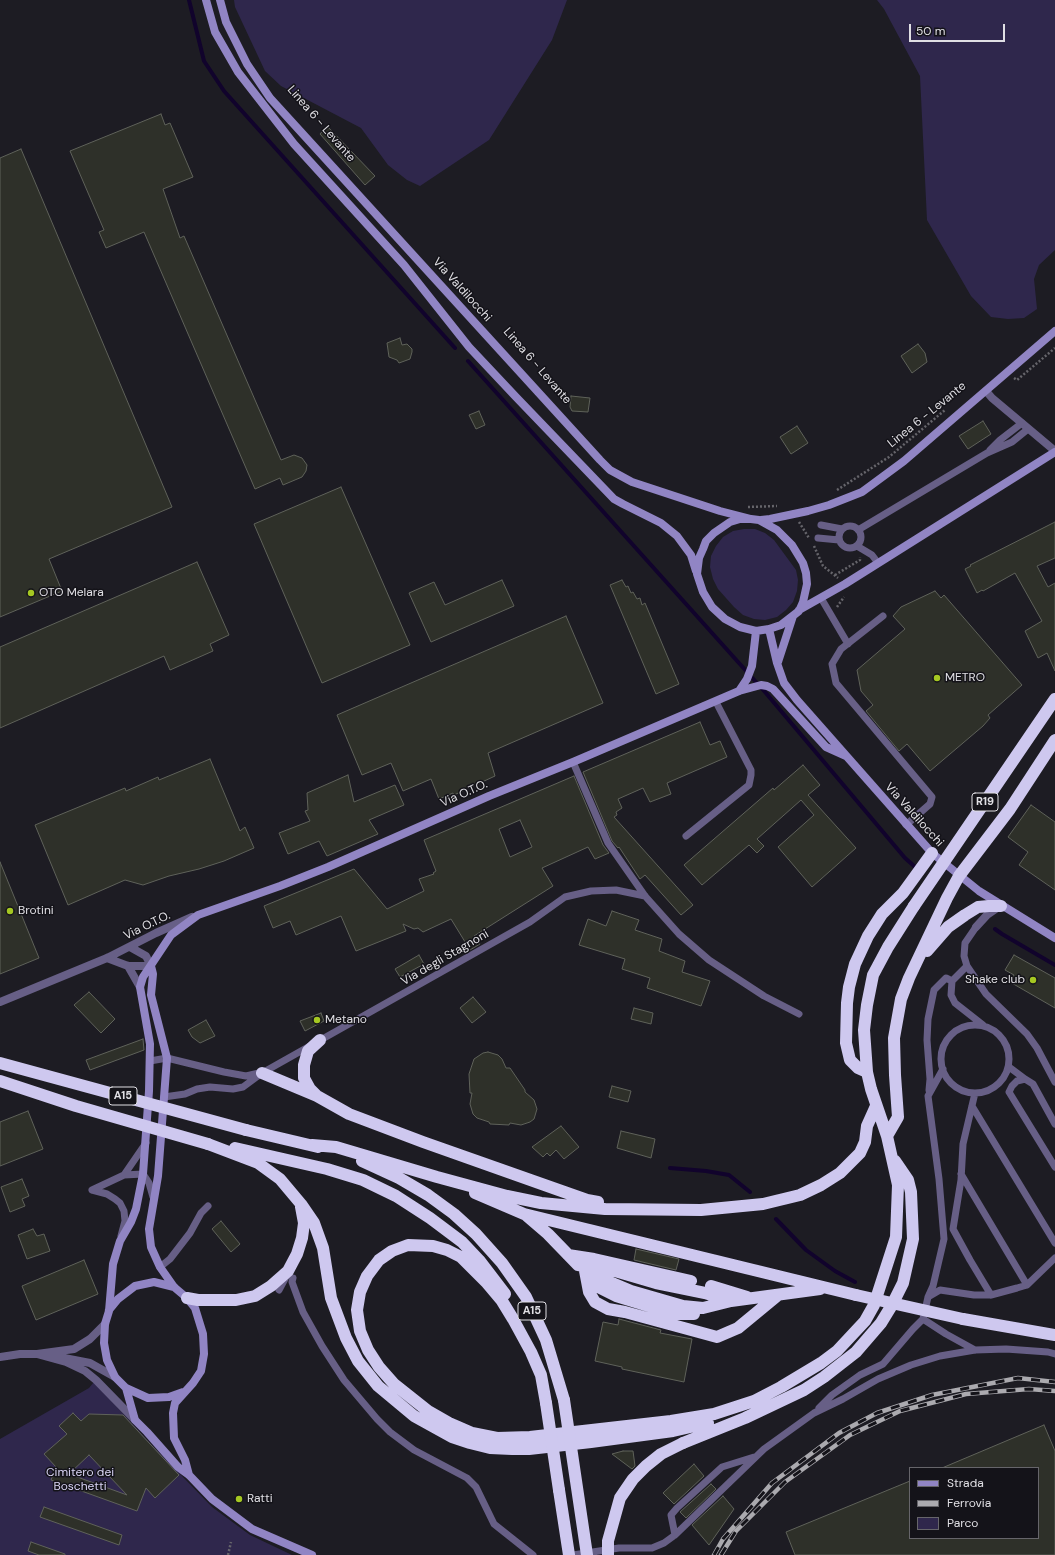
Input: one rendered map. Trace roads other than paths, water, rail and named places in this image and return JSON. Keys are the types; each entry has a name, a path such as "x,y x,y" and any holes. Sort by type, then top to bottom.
{"highway":[{"name":"R19","path":"876,1106 867,1072 864,1030 867,1004 873,975 888,947 914,906 1055,699"},
{"path":"888,1136 898,1117 894,1054 896,1025 901,998 947,898 959,876 1010,809 1055,740"},
{"path":"867,1072 858,1068 850,1060 846,1043 847,1003 849,987 855,964 868,936 882,914 903,893 932,853"},
{"path":"916,964 956,920 978,908 1001,906"},
{"path":"317,1096 310,1089 304,1078 304,1065 308,1050 320,1040"},
{"name":"A15","path":"0,1063 246,1130 312,1145 366,1162 399,1178 433,1198 454,1214 476,1234 502,1263 526,1298 546,1340 564,1400 587,1555"},
{"path":"262,1073 317,1096 349,1114 423,1142 587,1200 638,1210"},
{"name":"A15","path":"0,1081 76,1106 208,1144 247,1154 328,1169 363,1180 396,1196 430,1218 462,1242 491,1275 509,1301 528,1338 541,1375 569,1555"},
{"path":"541,1375 523,1336 502,1301 474,1269 461,1257 447,1250 432,1246 408,1245 392,1251 379,1260 366,1276 360,1292 357,1310 360,1331 368,1350 379,1367 394,1384 428,1411 449,1424 472,1433 497,1438 530,1437 693,1418 738,1407 767,1394 821,1363 837,1351 865,1321 874,1305 896,1237 898,1185 888,1136 876,1106"},
{"path":"312,1145 336,1146 437,1177 507,1196 541,1203 606,1209 701,1210 763,1204 794,1196 811,1190 840,1173 860,1153 876,1106"},
{"path":"247,1154 280,1179 301,1204 314,1223 323,1248 331,1298 346,1338 358,1361 378,1386 398,1404 414,1416 452,1437 490,1448 530,1449 673,1431 723,1418 730,1415 738,1407"},
{"path":"608,1555 608,1541 620,1498 633,1479 646,1466 661,1454 682,1443 745,1418 804,1390 834,1370 856,1352 881,1322 892,1305 903,1283 913,1239 911,1192 908,1180 893,1157"},
{"path":"437,1177 524,1214 856,1295 963,1319 1055,1334"},
{"path":"187,1298 198,1300 236,1300 255,1296 291,1274 302,1238 304,1223 301,1204"},
{"path":"524,1214 548,1234 582,1268 631,1291 684,1306 703,1308 732,1300 827,1288"},
{"path":"568,1255 614,1263 727,1290 752,1298"},
{"path":"582,1268 589,1292 595,1302 608,1308 717,1337 738,1328 778,1295"},
{"path":"582,1268 615,1271 656,1283 705,1292 732,1300"}],"street":[{"path":"206,0 215,32 238,72 289,138 404,265 469,347 614,499 661,523 677,536 690,555 703,592 712,607 725,619 735,625 756,631 781,625 796,613 846,584 1055,452 986,392"},
{"name":"Via Valdilocchi","path":"220,0 226,22 247,64 270,98 610,470 632,482 755,520"},
{"path":"697,574 701,553 706,541 714,532 730,522 740,519 770,520 829,505 862,492 904,461 986,392 1055,331"},
{"path":"755,520 769,525 792,545 803,563 807,584 806,594 796,613 777,663"},
{"path":"769,629 777,663 784,683 846,756"},
{"path":"739,691 747,679 752,666 756,631"},
{"name":"Via O.T.O.","path":"0,1002 107,958 156,933 198,915 321,870 489,796 574,762 739,691 761,685 773,689"},
{"name":"Via Valdilocchi","path":"773,689 826,747 846,756 932,853 959,876 1001,906 1055,938"},
{"path":"976,927 987,915 1001,906"},
{"name":"Via O.T.O.","path":"140,987 143,977 171,935 198,915"},
{"path":"130,947 146,956 154,974 151,995 167,1058 158,1176 153,1197 149,1229 151,1247 160,1267 174,1287 187,1298 195,1308 200,1320 203,1334 204,1354 201,1371 175,1403 173,1413 172,1425 174,1438 185,1460 189,1475"},
{"path":"107,958 128,966 151,966"},
{"path":"115,1377 107,1360 104,1343 105,1324 109,1311 113,1264 120,1241 131,1222 136,1209 143,1174 150,1061 150,1044 140,987 128,966"},
{"path":"109,1311 118,1299 135,1286 154,1282 174,1287"},
{"path":"37,1354 74,1349 90,1339 105,1324"},
{"path":"0,1357 20,1354 37,1354 71,1358 90,1363 115,1377 126,1388 148,1398 169,1397 184,1392"},
{"path":"37,1354 66,1362 85,1370 147,1432 178,1467 189,1475 212,1499 252,1529 312,1555"},
{"path":"126,1388 135,1420"}],"lane":[{"path":"858,530 987,453 1000,440 1026,426"},
{"path":"820,525 842,529 848,526 856,527 861,537 859,548"},
{"path":"842,529 839,540 846,548 859,548 872,555 878,563"},
{"path":"818,538 839,540"},
{"path":"821,598 848,644"},
{"path":"884,616 841,649 832,664 836,683 932,797 930,804 906,825"},
{"path":"686,836 749,785 751,770 716,702"},
{"path":"574,762 608,843 645,896 679,934 709,960 764,996 799,1014"},
{"name":"Via degli Stagnoni","path":"164,1097 185,1094 197,1089 210,1087 233,1089 243,1087 262,1073 384,1006 530,922 565,897 591,891 616,890 645,896"},
{"path":"976,927 965,943 964,956 967,966 986,994 1027,1034 1037,1048 1055,1082"},
{"path":"967,966 952,981 951,995 955,1003 1002,1037 1008,1047 1010,1057 1004,1078 996,1086 986,1092 976,1093 964,1091 954,1085 946,1076 943,1069 941,1054 945,1043 952,1033 962,1027 973,1024 984,1025"},
{"path":"814,1413 832,1395 860,1375 884,1364 923,1319 928,1297 933,1286 944,1239 940,1179 928,1096 930,1079 927,1040 928,1019 934,990 946,978 952,981"},
{"path":"150,1061 167,1058 246,1076 262,1073"},
{"path":"1008,1067 1033,1084 1055,1124"},
{"path":"928,1096 943,1069"},
{"path":"1009,1092 1017,1081 1025,1080"},
{"path":"999,1083 1009,1092 1055,1167"},
{"path":"976,1093 963,1144 954,1230 970,1260 992,1295"},
{"path":"972,1106 1055,1243"},
{"path":"124,1175 146,1143"},
{"path":"120,1241 125,1221 124,1211 115,1198 92,1190 124,1175 143,1174 149,1183 153,1197"},
{"path":"961,1174 1027,1284"},
{"path":"160,1267 170,1259 190,1233 201,1213 208,1206"},
{"path":"928,1297 940,1290 974,1295 992,1295 1027,1284 1055,1258"},
{"path":"279,1290 291,1274"},
{"path":"291,1274 292,1282 303,1312 322,1346 344,1380 376,1419 414,1450 467,1478 476,1487 497,1528 533,1555"},
{"path":"923,1319 975,1350"},
{"path":"1041,1332 1055,1328"},
{"path":"573,1555 619,1548 652,1548 664,1543 675,1535 755,1457 786,1432 814,1413 878,1379 911,1365 940,1356 975,1350 1013,1350 1048,1352 1055,1354"},
{"path":"675,1535 671,1515 677,1508 722,1467 755,1457"}],"waterway":[{"path":"189,0 204,61 224,91 455,348"},
{"path":"468,361 765,692 905,858 914,866"},
{"path":"995,929 1055,965"},
{"path":"670,1168 706,1171 729,1175 750,1192"},
{"path":"776,1219 806,1250 835,1271 855,1282"}],"railway":[{"path":"714,1555 723,1539 772,1483 839,1433 877,1413 932,1395 1018,1378 1055,1382"},
{"path":"721,1555 736,1531 785,1482 850,1435 900,1411 966,1394 1029,1389 1055,1391"}],"place":[{"name":"OTO Melara","path":"31,593"},
{"name":"METRO","path":"937,678"},
{"name":"Brotini","path":"10,911"},
{"name":"Shake club","path":"1033,980"},
{"name":"Metano","path":"317,1020"},
{"name":"Ratti","path":"239,1499"}],"park label":[{"name":"Cimitero dei Boschetti","path":"80,1480"}]}
